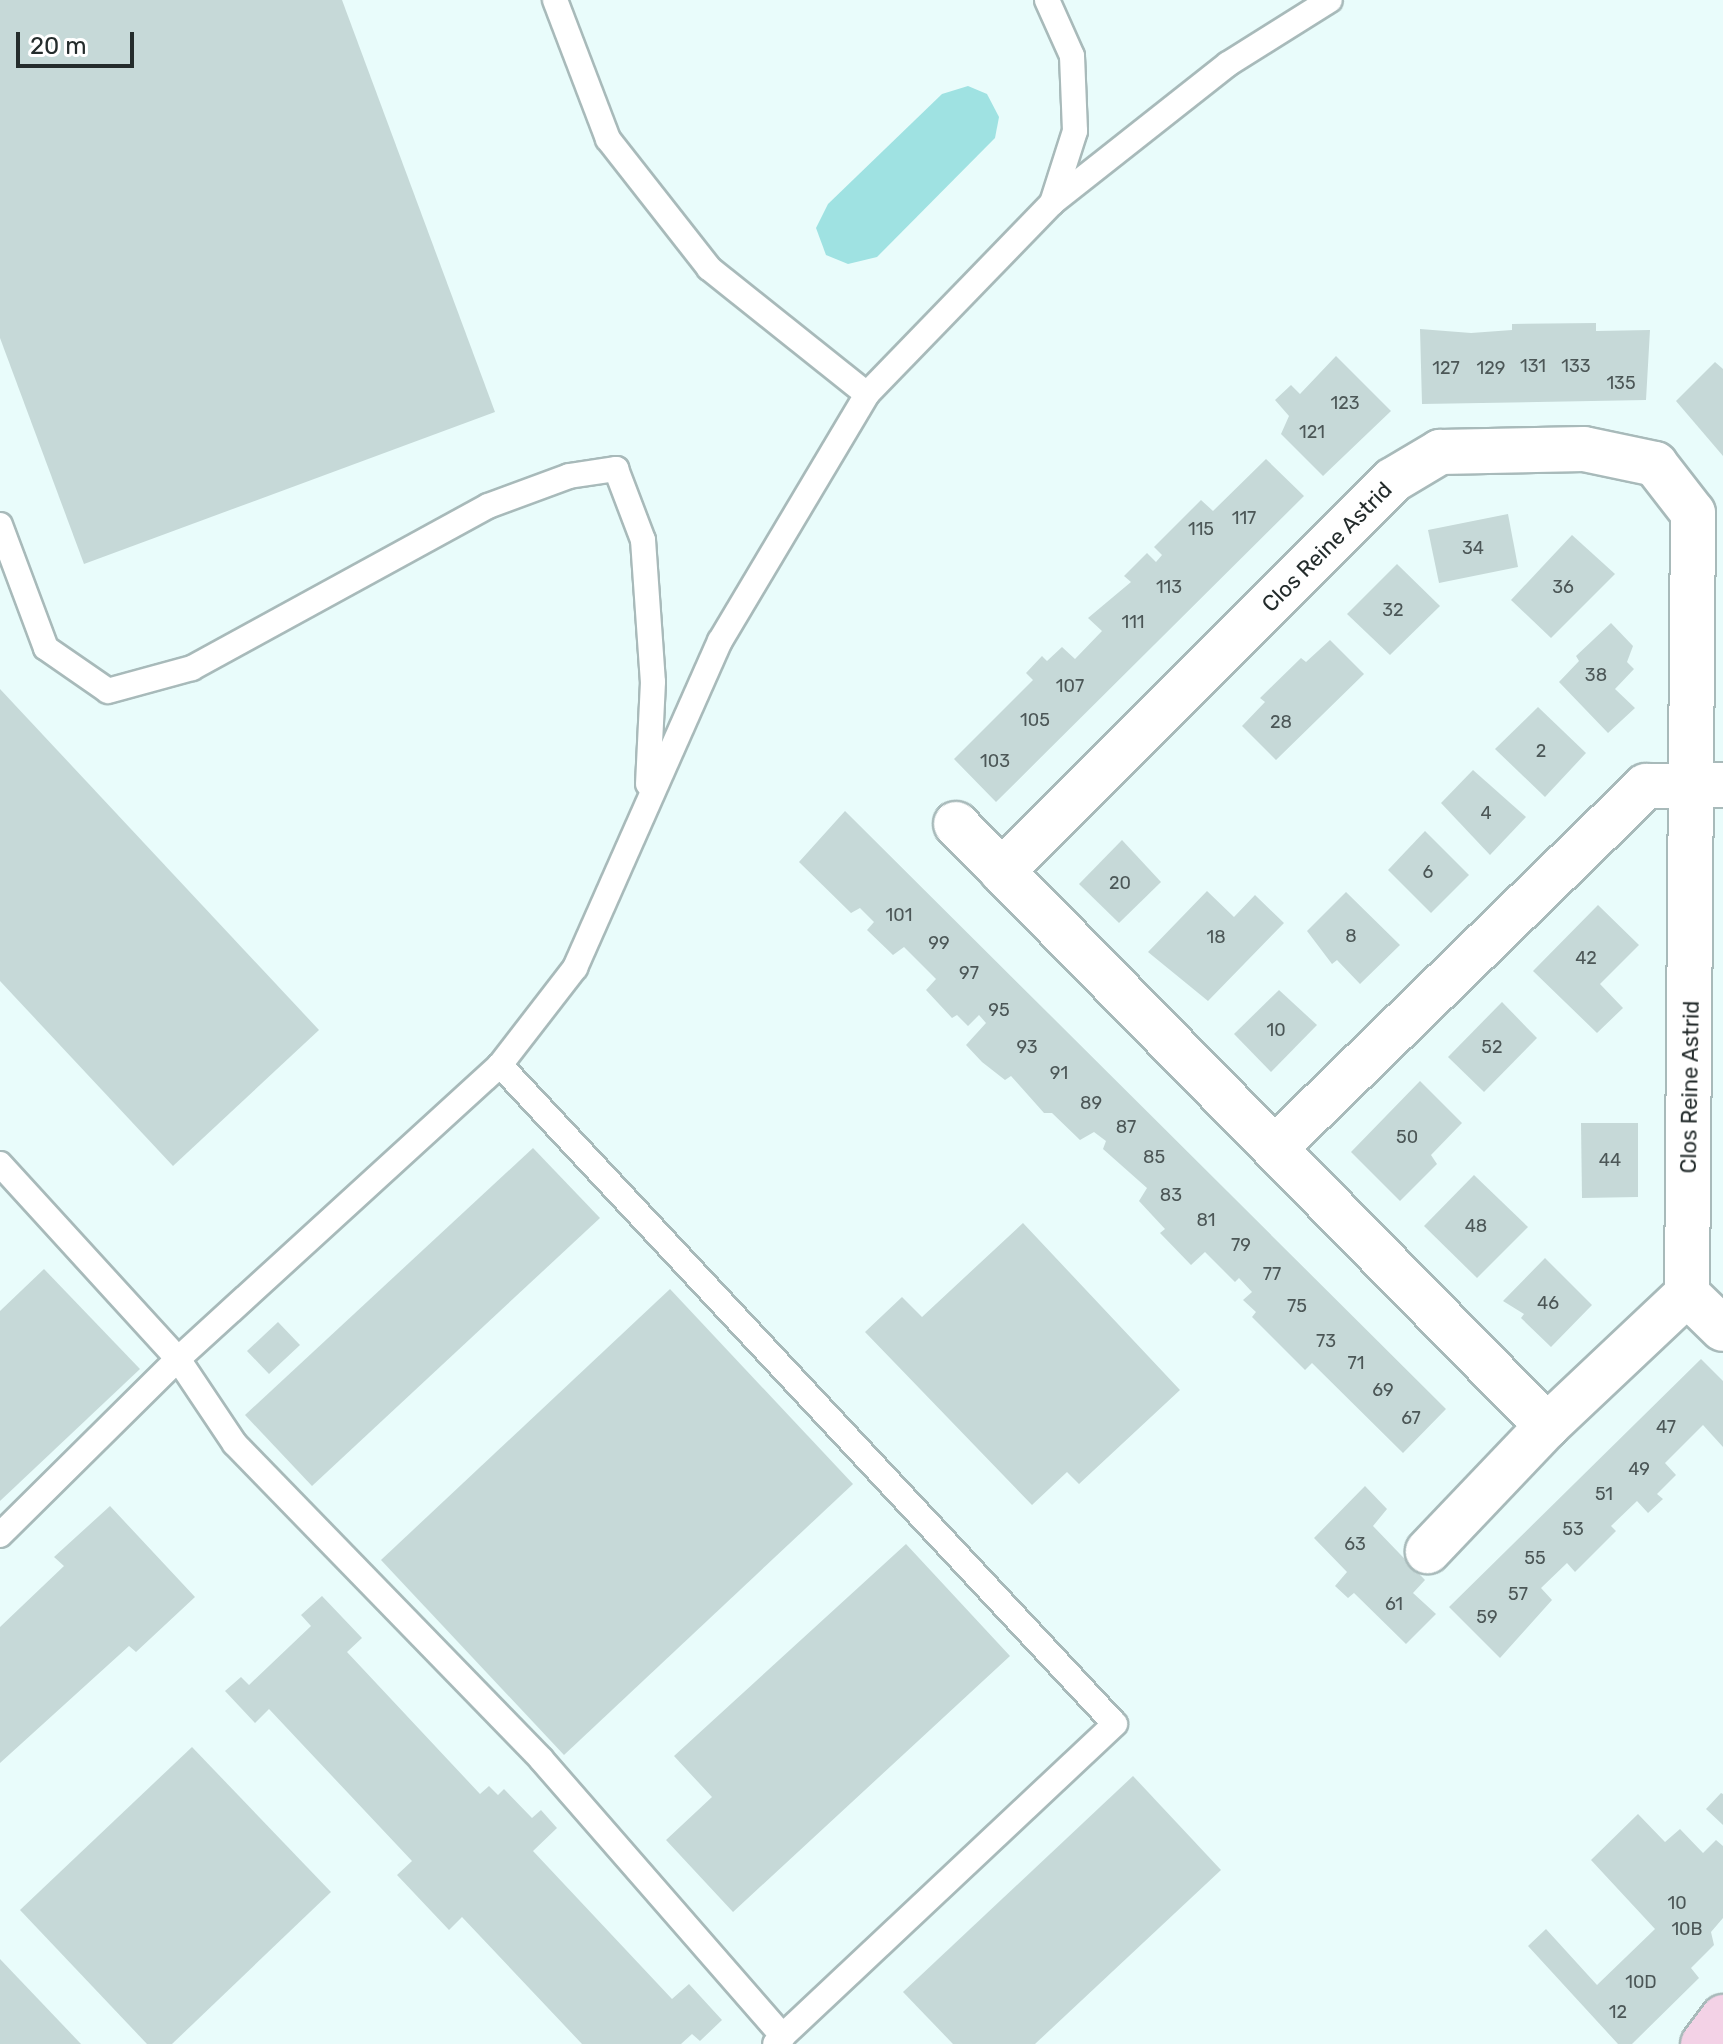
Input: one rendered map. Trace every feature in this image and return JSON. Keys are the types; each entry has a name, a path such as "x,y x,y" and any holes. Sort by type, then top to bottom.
{"main road":[{"path":"1703,2044 1723,2017"}],"street":[{"name":"Clos Reine Astrid","path":"1002,871 1393,480 1440,452 1584,449 1655,464 1693,513 1708,785 1687,1294"},
{"path":"1276,1147 1646,786 1708,785"},
{"path":"956,824 1547,1426"},
{"path":"1428,1551 1547,1426 1687,1294 1723,1329"}],"lane":[{"path":"555,0 608,139 709,268 867,394"},
{"path":"1047,0 1072,56 1075,131 1052,203"},
{"path":"0,1535 178,1359 500,1065 575,968 647,797 720,641 867,394 1052,203 1228,64 1330,0"},
{"path":"0,525 46,648 108,691 192,668 488,506 569,476 616,469 643,540 653,682 647,797"},
{"path":"0,1164 178,1359 235,1444 541,1759 779,2040 1115,1724 500,1065"}],"water":[{"path":"968,86 987,94 999,117 995,138 877,257 848,264 826,255 816,228 828,204 942,94"}],"building":[{"path":"0,0 342,0 495,412 84,564 0,338"},
{"path":"1596,323 1596,331 1650,330 1646,400 1422,404 1420,329 1471,333 1512,330 1512,324"},
{"path":"1336,356 1391,411 1323,476 1281,434 1289,416 1275,400 1291,385 1300,394"},
{"path":"1715,362 1723,369 1723,456 1676,401"},
{"path":"1266,459 1304,496 996,802 954,759 1033,680 1026,673 1042,656 1047,661 1062,647 1075,659 1102,631 1088,618 1131,582 1124,576 1147,553 1156,562 1162,555 1154,547 1201,500 1213,511"},
{"path":"1508,514 1518,567 1439,583 1428,530"},
{"path":"1572,535 1615,574 1551,638 1511,600"},
{"path":"1397,564 1440,606 1390,655 1347,614"},
{"path":"1611,623 1633,646 1627,662 1634,669 1615,689 1635,708 1608,733 1559,682 1579,661 1576,656"},
{"path":"1330,640 1364,674 1276,760 1242,726 1265,702 1260,698 1301,658 1306,662"},
{"path":"0,689 319,1030 173,1166 0,981"},
{"path":"1538,707 1586,753 1545,797 1495,749"},
{"path":"1473,770 1526,817 1490,855 1441,803"},
{"path":"845,811 1446,1409 1403,1453 1312,1363 1305,1370 1252,1317 1256,1312 1243,1300 1252,1292 1239,1278 1235,1282 1205,1252 1191,1265 1160,1233 1165,1229 1139,1201 1147,1188 1103,1149 1106,1141 1094,1132 1080,1140 1052,1113 1044,1113 1011,1076 1005,1080 982,1062 966,1045 986,1023 979,1015 968,1026 957,1015 952,1018 926,990 936,979 904,947 893,955 867,930 874,922 860,908 851,913 799,862"},
{"path":"1425,831 1469,875 1431,913 1388,870"},
{"path":"1122,840 1161,882 1119,923 1079,884"},
{"path":"1207,891 1234,917 1255,895 1284,923 1208,1001 1148,952"},
{"path":"1346,892 1400,945 1360,984 1337,960 1332,964 1307,931"},
{"path":"1598,905 1639,945 1600,984 1623,1008 1597,1033 1533,971"},
{"path":"1279,990 1317,1025 1271,1072 1234,1034"},
{"path":"1502,1002 1537,1038 1484,1092 1448,1057"},
{"path":"1420,1081 1462,1123 1431,1155 1437,1164 1400,1201 1351,1152"},
{"path":"1581,1123 1638,1123 1638,1197 1582,1198"},
{"path":"533,1148 600,1218 312,1486 245,1415"},
{"path":"1474,1175 1528,1227 1477,1278 1424,1226"},
{"path":"1023,1223 1180,1390 1079,1484 1067,1472 1032,1505 865,1332 902,1297 922,1317"},
{"path":"1545,1258 1592,1305 1551,1347 1521,1318 1524,1314 1503,1301"},
{"path":"44,1269 140,1369 0,1501 0,1311"},
{"path":"670,1289 853,1484 564,1755 381,1560"},
{"path":"278,1322 300,1345 269,1374 247,1351"},
{"path":"1701,1359 1723,1381 1723,1447 1703,1425 1665,1463 1676,1475 1657,1494 1663,1499 1648,1513 1637,1501 1611,1526 1616,1531 1575,1572 1567,1563 1541,1588 1552,1600 1500,1658 1449,1607"},
{"path":"1365,1486 1387,1509 1373,1526 1425,1580 1413,1593 1436,1614 1406,1644 1354,1593 1348,1598 1335,1586 1347,1572 1314,1538"},
{"path":"110,1506 195,1597 136,1652 129,1646 0,1763 0,1627 64,1566 54,1557"},
{"path":"906,1544 1010,1656 733,1912 666,1840 712,1797 674,1756"},
{"path":"322,1596 362,1638 347,1652 480,1794 489,1786 498,1795 504,1789 532,1818 541,1810 557,1828 533,1851 672,1999 689,1984 722,2020 700,2041 692,2034 681,2044 582,2044 462,1917 449,1930 397,1875 412,1861 269,1709 255,1723 225,1691 241,1677 249,1685 311,1626 301,1615"},
{"path":"192,1747 331,1892 172,2044 147,2044 20,1910"},
{"path":"1133,1776 1221,1870 1035,2044 953,2044 903,1992"},
{"path":"1723,1794 1723,1825 1706,1809"},
{"path":"1638,1814 1665,1842 1680,1829 1703,1853 1716,1840 1723,1846 1723,1918 1711,1932 1714,1945 1691,1968 1699,1978 1632,2044 1618,2044 1528,1946 1546,1929 1597,1985 1655,1929 1591,1860"},
{"path":"0,1959 81,2044 0,2044"}]}
